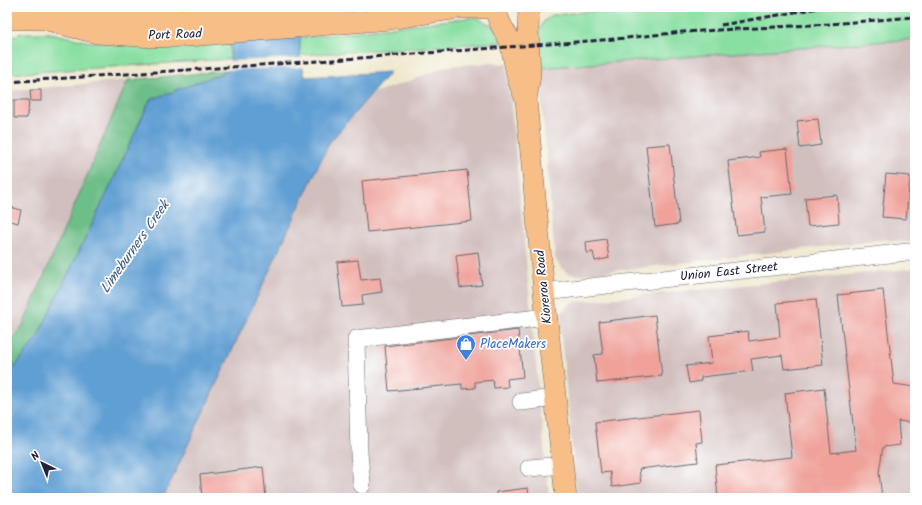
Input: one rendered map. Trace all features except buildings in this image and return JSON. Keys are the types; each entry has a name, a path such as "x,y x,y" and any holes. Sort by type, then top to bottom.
{"main road":[{"path":"7,16 11,7"},
{"name":"Port Road","path":"63,7 102,16 152,20 187,27 345,23 390,19 459,8 493,8"},
{"name":"Port Road","path":"7,19 44,19 98,33 153,37 187,27 333,7"},
{"path":"493,8 504,10 518,7"},
{"name":"Kioreroa Road","path":"529,7 528,30 530,75 526,100 546,318 566,498"},
{"name":"Kioreroa Road","path":"493,8 510,41 518,79 526,100"}],"street":[{"name":"Union East Street","path":"544,292 908,252 915,253"},
{"path":"362,486 359,453 356,339 546,318"},
{"path":"521,402 555,398"},
{"path":"529,468 562,465"}],"shaded area":[{"path":"915,39 915,243 883,240 577,275 567,273 560,266 555,258 539,68"},
{"path":"489,63 507,64 549,498 163,498 329,143 372,93 410,81 447,66"},
{"path":"128,80 23,325 7,345 7,91"},
{"path":"915,269 915,498 577,498 560,326 562,313 567,306 574,302"}],"green space":[{"path":"630,7 915,7 915,39 539,68 538,33 544,21 553,15"},
{"path":"475,17 497,28 507,42 300,55 300,38"},
{"path":"22,33 50,33 91,42 230,42 230,59 7,74 7,38"},
{"path":"231,70 150,100 37,338 7,377 7,345 23,325 128,80"}],"water":[{"name":"Limeburners Creek","path":"228,7 306,7 300,38 300,55 305,77 390,72 329,143 163,498 7,498 7,377 37,338 150,100 231,70"}],"pier":[{"path":"303,58 305,67 228,70 228,61"}],"railway":[{"path":"721,25 824,7"},
{"path":"7,82 616,39 683,32 829,24 915,17"}],"place":[{"name":"PlaceMakers","path":"466,361"}]}
